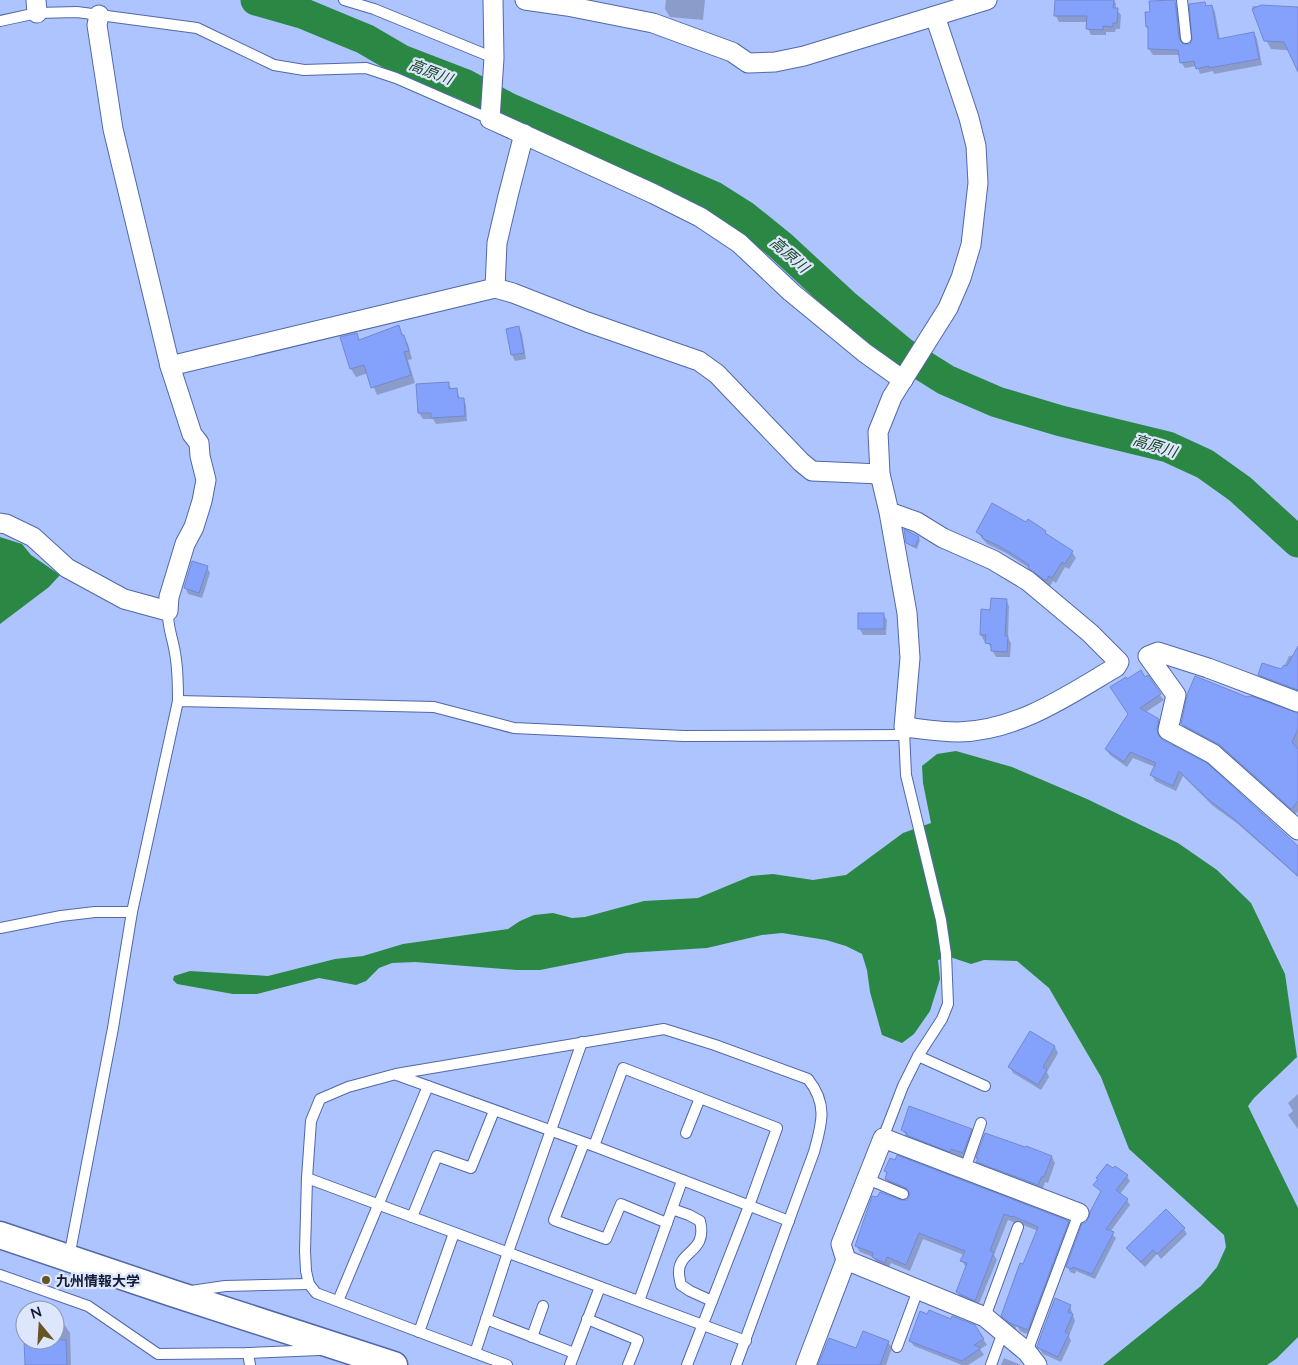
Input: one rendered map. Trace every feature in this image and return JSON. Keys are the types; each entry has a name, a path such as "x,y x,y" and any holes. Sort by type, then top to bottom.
{"street":[{"path":"493,0 494,58 490,119 700,217 739,243 791,292 865,353 903,380"},
{"path":"525,0 653,23 732,52 748,63 775,62 804,56 987,0"},
{"path":"0,523 33,537 67,568 124,599 168,610 169,597 185,544 194,527 202,501 206,480 200,456 200,443 192,434 170,366 113,128 97,25 99,15"},
{"path":"934,16 969,118 976,146 978,183 971,245 948,308 892,397 878,432 880,474 889,512 907,613 910,658 904,731 958,732 1014,722 1042,710 1116,667 1119,662"},
{"path":"495,288 498,243 524,134"},
{"path":"170,366 495,288 514,293 587,322 699,361 717,374 800,462 812,471 880,474"},
{"path":"889,512 917,522 943,538 993,560 1028,581 1090,632 1119,662 1127,665 1158,652 1208,668 1298,702"},
{"path":"1148,656 1176,695 1168,730 1213,754 1298,830"},
{"path":"806,1365 846,1260 841,1244 883,1138 1079,1213"},
{"path":"0,1235 394,1365"},
{"path":"846,1260 985,1318 1032,1359"}],"lane":[{"path":"344,0 374,9 494,58"},
{"path":"1182,0 1186,38"},
{"path":"0,21 36,7 197,28 274,65 304,70 366,68 396,78 490,119"},
{"path":"69,1258 113,1028 132,912 178,701 178,672 167,621 168,610"},
{"path":"178,701 434,707 514,728 684,736 904,731 906,775 941,920 946,954 948,1004 942,1019 918,1056 903,1086 883,1138"},
{"path":"0,928 61,916 94,912 132,912"},
{"path":"507,1365 316,1293 309,1284 305,1251 310,1121 320,1099 348,1087 396,1074 664,1029 715,1045 808,1079 817,1090 822,1104 822,1125 814,1152 736,1365"},
{"path":"475,1353 508,1252 582,1042"},
{"path":"918,1056 985,1086"},
{"path":"667,1223 621,1204 606,1239 554,1220 623,1068 777,1128 749,1206 687,1365"},
{"path":"396,1074 589,1144 789,1222"},
{"path":"338,1301 428,1086"},
{"path":"686,1133 700,1098"},
{"path":"412,1217 436,1156 471,1168 494,1111"},
{"path":"965,1169 981,1123"},
{"path":"307,1178 746,1341"},
{"path":"867,1179 903,1194"},
{"path":"639,1301 682,1181"},
{"path":"672,1209 700,1221 703,1232 700,1242 681,1262 678,1272 681,1285 712,1301"},
{"path":"1032,1359 1079,1213"},
{"path":"985,1318 1018,1227"},
{"path":"419,1332 454,1233"},
{"path":"0,1275 88,1306 158,1354 322,1350 362,1365"},
{"path":"172,1293 225,1286 309,1284"},
{"path":"570,1365 600,1287"},
{"path":"897,1348 918,1290"},
{"path":"532,1337 543,1306"},
{"path":"486,1319 574,1353"},
{"path":"587,1319 638,1340 628,1365"},
{"path":"991,1365 1003,1332"},
{"path":"248,1353 250,1365"}],"shaded area":[{"path":"0,537 22,544 31,555 60,575 49,587 0,624"},
{"path":"956,751 1012,767 1087,799 1178,843 1217,870 1251,903 1285,974 1297,1057 1248,1106 1298,1208 1298,1337 1276,1359 1267,1365 1103,1365 1201,1286 1217,1267 1226,1247 1224,1235 1129,1149 1101,1077 1049,988 1017,961 984,960 971,964 950,957 938,960 940,979 930,1011 914,1034 902,1043 882,1035 862,954 846,946 826,940 782,933 762,935 707,948 626,953 540,970 415,962 392,963 379,968 366,981 356,985 319,978 257,994 233,994 177,984 173,980 174,976 190,971 268,976 335,959 363,956 403,944 508,929 534,915 553,913 572,918 585,917 644,901 698,898 751,876 773,874 813,880 846,875 903,833 931,823 923,783 922,766 937,754"}],"building":[{"path":"1055,0 1114,0 1113,8 1118,8 1117,23 1113,23 1113,27 1103,26 1103,30 1086,29 1087,16 1054,16"},
{"path":"1175,0 1179,39 1183,44 1190,44 1192,40 1189,4 1205,2 1206,6 1212,5 1218,39 1254,32 1259,59 1196,69 1194,61 1180,63 1178,50 1148,49 1148,27 1146,27 1145,12 1150,12 1149,1"},
{"path":"1261,5 1298,7 1298,72 1284,42 1264,41 1252,9"},
{"path":"399,325 409,351 404,352 411,375 371,388 364,365 350,369 340,337 357,333 359,340"},
{"path":"519,326 524,353 511,355 506,329"},
{"path":"449,382 449,389 457,388 458,398 464,398 465,416 431,418 431,413 418,413 416,384"},
{"path":"992,503 1026,522 1028,519 1046,531 1045,533 1073,551 1065,564 1062,562 1052,578 1049,576 1046,581 1028,568 1029,565 1001,547 982,538 983,536 976,532"},
{"path":"904,529 919,537 915,547 906,543"},
{"path":"192,561 208,566 199,593 184,588"},
{"path":"991,598 1007,599 1005,636 1008,636 1007,652 991,651 991,644 985,643 986,635 980,635 981,609 990,610"},
{"path":"858,613 884,613 884,629 858,629"},
{"path":"1298,646 1298,690 1258,675 1262,663 1281,669 1284,665 1287,666"},
{"path":"1141,670 1145,677 1148,675 1161,694 1140,708 1159,719 1158,735 1163,740 1207,763 1298,846 1298,876 1233,818 1209,800 1179,771 1173,786 1150,775 1156,763 1130,752 1124,762 1105,749 1128,714 1110,687"},
{"path":"1195,676 1247,697 1251,696 1298,713 1298,729 1292,742 1298,749 1298,801 1291,809 1220,745 1181,724 1187,695"},
{"path":"1030,1031 1055,1046 1043,1067 1047,1070 1038,1085 1008,1067"},
{"path":"909,1106 972,1129 963,1153 951,1149 950,1152 906,1135 907,1133 901,1130"},
{"path":"985,1133 1052,1156 1044,1177 1042,1176 1038,1185 976,1162"},
{"path":"897,1155 1069,1221 1028,1330 1010,1323 1001,1316 1020,1263 1023,1264 1038,1227 1004,1214 990,1251 994,1252 975,1301 956,1292 967,1263 960,1261 965,1251 919,1233 906,1265 887,1257 885,1263 872,1257 873,1253 855,1246 872,1196 877,1197 880,1192 901,1200 907,1200 909,1197 910,1193 906,1188 885,1179 887,1172 884,1171 890,1158 895,1160"},
{"path":"1107,1164 1113,1168 1115,1166 1128,1175 1116,1190 1128,1199 1106,1229 1114,1232 1092,1274 1073,1267 1072,1269 1066,1267 1082,1223 1085,1223 1089,1217 1101,1191 1093,1185"},
{"path":"1166,1209 1185,1228 1157,1254 1153,1250 1141,1262 1126,1248"},
{"path":"1055,1298 1071,1305 1068,1312 1073,1314 1065,1332 1069,1334 1058,1357 1037,1346"},
{"path":"929,1310 951,1319 952,1316 975,1325 984,1339 974,1345 981,1348 962,1361 909,1341 920,1311 927,1314"},
{"path":"863,1331 889,1341 880,1365 818,1365 829,1338 856,1348"},
{"path":"66,1340 67,1365 25,1365 24,1350 65,1350"}],"waterway":[{"name":"高原川","path":"256,0 302,13 365,39 401,60 466,85 508,108 714,197 744,216 780,245 845,305 903,353 946,380 997,402 1061,421 1168,447 1205,464 1240,489 1298,542"}],"place":[{"name":"九州情報大学","path":"46,1280"}]}
